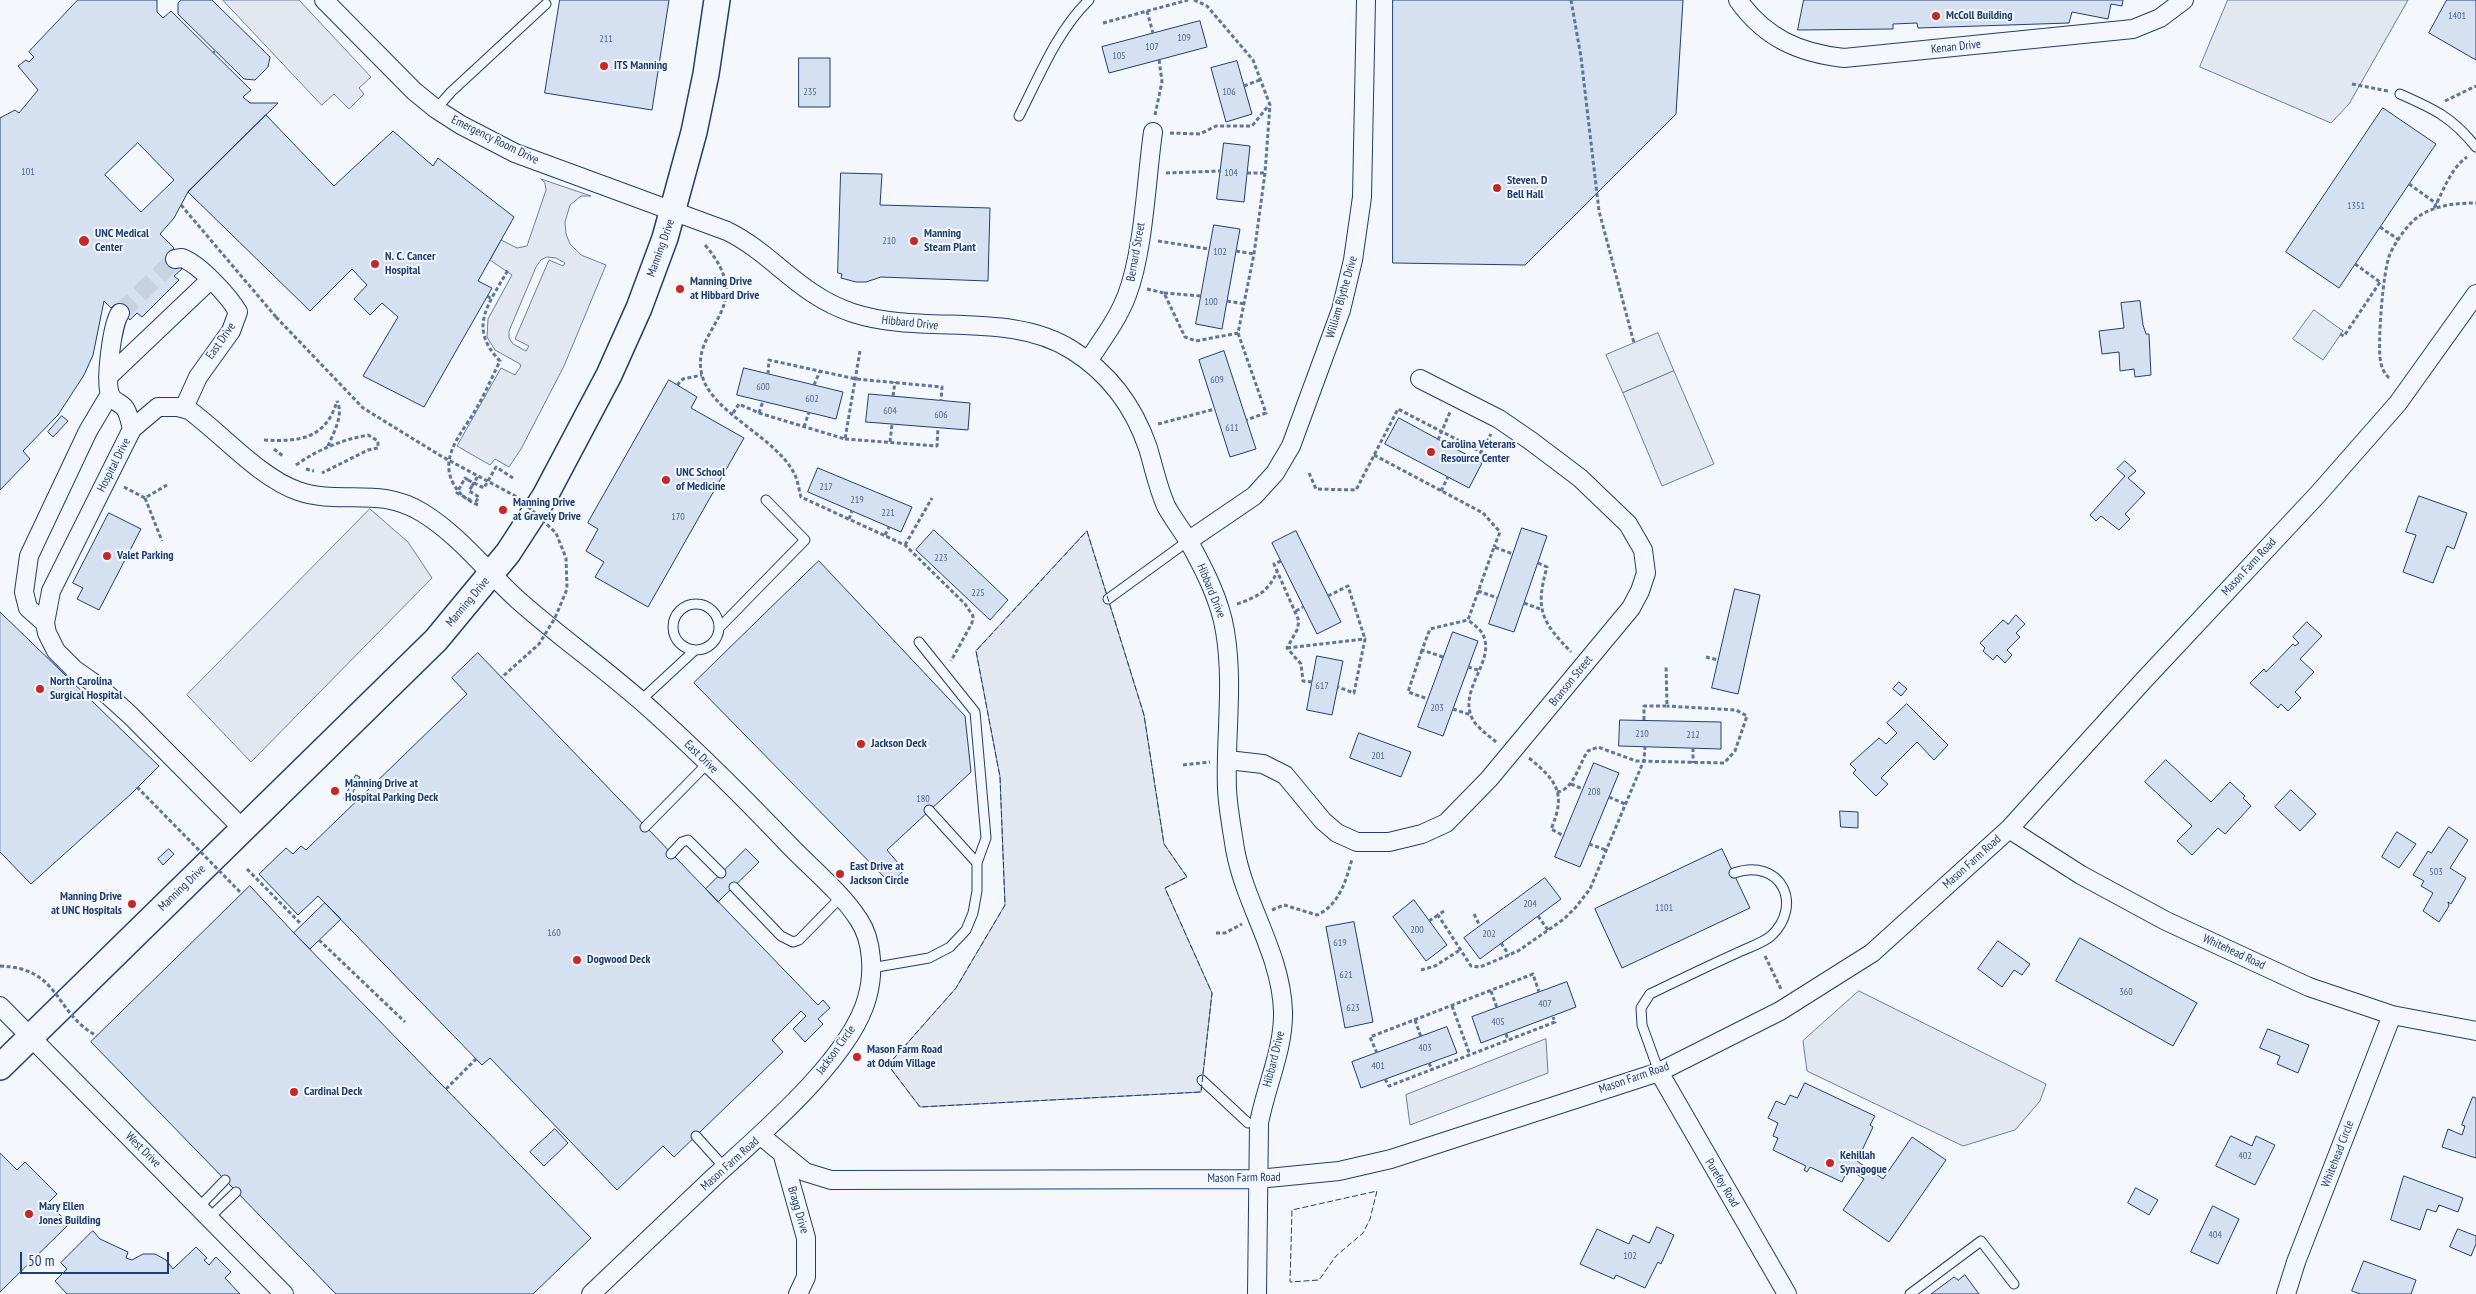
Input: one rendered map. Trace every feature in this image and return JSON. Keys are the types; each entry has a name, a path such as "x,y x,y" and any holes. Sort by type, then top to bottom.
{"street":[{"name":"Emergency Room Drive","path":"324,0 404,81 436,109 461,125 515,153 673,212"},
{"name":"Manning Drive","path":"0,1066 436,640 508,553 545,496 609,375 639,308 673,212 706,74 717,0"},
{"name":"William Blythe Drive","path":"1188,541 1254,496 1275,473 1291,446 1340,310 1353,260 1362,197 1366,0"},
{"name":"Kenan Drive","path":"1738,0 1751,18 1765,30 1788,44 1819,55 1844,58 2133,29 2160,18 2184,0"},
{"name":"Bernard Street","path":"1088,361 1120,311 1130,285 1140,238 1153,132"},
{"name":"Hibbard Drive","path":"673,212 732,233 810,294 853,313 908,324 1025,331 1058,342 1088,361 1119,392 1141,431 1164,502 1188,541 1220,611 1225,631 1231,703 1228,797 1241,875 1277,970 1282,994 1283,1015 1280,1038 1263,1100 1259,1123 1257,1294"},
{"name":"East Drive","path":"175,259 187,260 210,280 233,304 238,312 231,331 198,377 184,408"},
{"path":"109,385 210,280"},
{"name":"Mason Farm Road","path":"591,1294 760,1135 782,1156 812,1175 844,1180 1258,1179 1339,1171 1391,1160 1659,1072 1780,1010 1872,953 2009,829 2144,680 2319,493 2398,403 2476,294"},
{"path":"120,313 115,323 109,385 29,556 24,592 28,608 45,623 47,633 56,651 75,670 98,686 130,715 243,829"},
{"name":"Branson Street","path":"1228,760 1263,764 1285,774 1323,821 1337,833 1357,842 1389,842 1422,834 1446,823 1489,779 1631,608 1640,591 1646,573 1643,550 1628,524 1580,478 1499,419 1420,379"},
{"path":"109,385 115,402 124,407 129,416 132,429"},
{"name":"Hospital Drive","path":"45,623 51,591 132,429 158,407 184,408"},
{"path":"184,408 204,421 271,477 284,485 315,496 372,496 387,498 411,507 436,522 460,542 491,574"},
{"name":"East Drive","path":"491,574 517,599 640,701 708,763 840,898 860,920 870,942 871,968"},
{"name":"Whitehead Road","path":"2009,829 2082,875 2166,922 2309,988 2392,1015 2476,1031"},
{"name":"Jackson Circle","path":"760,1135 818,1075 852,1032 867,998 871,968"},
{"name":"West Drive","path":"0,1006 284,1294"},
{"name":"Whitehead Circle","path":"2286,1294 2296,1262 2392,1015"},
{"name":"Purefoy Road","path":"1659,1072 1783,1292"},
{"name":"Bragg Drive","path":"782,1156 806,1238 806,1277 798,1294"}],"lane":[{"path":"1019,116 1058,41 1080,9 1089,0"},
{"path":"436,109 451,92 546,4"},
{"path":"2400,94 2430,108 2460,127 2476,147"},
{"path":"719,628 805,540 766,500"},
{"path":"1108,600 1188,541"},
{"path":"640,701 695,650 712,644 719,634 719,622 715,612 703,604 693,603 678,612 674,621 674,632 681,644 695,650"},
{"path":"871,968 929,958 950,948 966,930 973,913 977,891 977,863 986,838 975,712 919,642"},
{"path":"645,828 708,763"},
{"path":"930,810 977,863"},
{"path":"672,854 682,842 688,840 721,873"},
{"path":"1659,1072 1642,1025 1641,1008 1650,994 1770,937 1785,920 1786,902 1781,884 1770,872 1757,869 1734,873"},
{"path":"734,887 781,936 792,942 799,940 840,898"},
{"path":"1202,1080 1248,1123"},
{"path":"696,1136 724,1168"},
{"path":"205,1212 225,1180"},
{"path":"205,1212 236,1192"},
{"path":"1910,1294 1981,1241 2014,1284"}],"path":[{"path":"1103,23 1188,0"},
{"path":"1194,0 1207,6 1253,60 1262,79 1270,105 1265,173 1254,254 1238,333 1266,412 1246,420"},
{"path":"1571,0 1582,57 1591,159 1599,211 1634,343"},
{"path":"1147,11 1153,33"},
{"path":"1159,59 1162,82 1156,106 1153,132 1200,134 1216,126 1252,126 1270,105"},
{"path":"1244,86 1262,79"},
{"path":"2352,84 2400,94"},
{"path":"2430,108 2476,86"},
{"path":"2434,208 2456,167 2469,156"},
{"path":"1147,174 1220,171"},
{"path":"1247,173 1265,173"},
{"path":"2409,184 2437,204"},
{"path":"2389,378 2383,372 2380,357 2384,285 2390,255 2409,225 2420,215 2434,208 2453,204 2476,203"},
{"path":"181,205 276,317 363,408 519,498 556,533 566,558 567,589 555,618 539,644 501,678"},
{"path":"2380,227 2399,240"},
{"path":"1140,238 1209,249"},
{"path":"705,245 725,275 726,291 722,311 701,356 702,375 710,391 771,446 794,474 801,497 904,545 965,604 973,616 972,624 958,650 943,671"},
{"path":"1236,251 1254,254"},
{"path":"2355,264 2384,285"},
{"path":"478,505 459,494 449,476 448,466 452,449 477,408 500,361 486,344 482,334 482,320 508,270"},
{"path":"2340,334 2344,336 2380,282"},
{"path":"1130,285 1164,293 1201,296"},
{"path":"1164,293 1185,337 1196,341 1238,333"},
{"path":"487,296 492,299"},
{"path":"1227,301 1245,304"},
{"path":"845,439 860,351"},
{"path":"768,374 769,360 856,379 942,387 941,401"},
{"path":"814,385 820,371"},
{"path":"678,385 683,379 702,375"},
{"path":"894,396 895,382"},
{"path":"1438,440 1455,397"},
{"path":"264,440 296,440 312,436 324,426 334,412 337,400 340,408 338,420 328,446"},
{"path":"759,413 763,401"},
{"path":"733,413 739,404 759,413 845,439 937,446 938,428"},
{"path":"1141,431 1215,409"},
{"path":"1308,473 1316,488 1356,490 1398,409 1481,452"},
{"path":"804,426 809,412"},
{"path":"1476,459 1499,419"},
{"path":"890,442 892,424"},
{"path":"296,464 328,446 345,440 368,435 378,441 378,448 368,450 322,473"},
{"path":"274,449 283,456"},
{"path":"1374,455 1483,513 1500,532 1468,620"},
{"path":"478,476 475,481 472,486 469,492 479,497 476,504 457,493 465,478 468,480 474,483 484,488 496,467 513,478"},
{"path":"306,469 314,471"},
{"path":"1441,491 1448,478"},
{"path":"145,498 167,485"},
{"path":"123,486 145,498 162,541"},
{"path":"904,545 932,498"},
{"path":"849,519 852,511"},
{"path":"886,535 889,526"},
{"path":"1494,547 1514,554"},
{"path":"1281,561 1274,564 1299,621 1297,630 1287,648"},
{"path":"1538,563 1548,567 1540,591 1540,609 1554,635 1585,664"},
{"path":"931,571 934,567"},
{"path":"1220,611 1262,593 1271,586 1277,572"},
{"path":"1328,596 1348,586 1365,639 1354,693 1338,687"},
{"path":"1478,591 1498,598"},
{"path":"965,604 969,600"},
{"path":"1524,603 1540,609"},
{"path":"1296,611 1304,607"},
{"path":"1428,699 1408,692 1430,629 1468,620"},
{"path":"1468,620 1484,635 1486,644 1484,656 1470,692 1469,705 1473,720 1512,751 1553,779 1558,805 1551,829 1564,836"},
{"path":"1287,648 1365,639"},
{"path":"1287,648 1301,664 1303,681 1312,682"},
{"path":"1422,650 1443,657"},
{"path":"1706,657 1718,660"},
{"path":"1666,665 1667,706"},
{"path":"1468,667 1478,670"},
{"path":"1557,792 1563,791 1570,784 1588,751 1598,747 1636,761 1724,762 1735,751 1747,716 1736,710 1644,706 1644,720"},
{"path":"1453,708 1472,715"},
{"path":"1438,915 1471,966 1480,967 1509,955 1564,919 1590,889 1644,760 1645,747"},
{"path":"1693,748 1693,763"},
{"path":"1183,765 1205,762"},
{"path":"1570,784 1583,789"},
{"path":"137,787 242,894"},
{"path":"1609,797 1625,804"},
{"path":"1284,905 1317,915 1328,910 1340,894 1357,842"},
{"path":"1589,844 1606,850"},
{"path":"247,870 302,925"},
{"path":"1429,920 1444,911"},
{"path":"1474,914 1480,926"},
{"path":"1538,916 1548,930"},
{"path":"1216,933 1225,933"},
{"path":"319,940 405,1022"},
{"path":"1758,943 1781,989"},
{"path":"1501,944 1509,955"},
{"path":"1421,970 1434,966 1460,950"},
{"path":"0,966 21,968 43,979 78,1023 97,1036"},
{"path":"1377,1053 1370,1038 1533,974 1540,992"},
{"path":"1491,991 1497,1008"},
{"path":"1452,1006 1470,1055"},
{"path":"1385,1079 1389,1086 1432,1070 1555,1022 1553,1016"},
{"path":"1415,1020 1421,1037"},
{"path":"1506,1034 1508,1040"},
{"path":"446,1089 476,1059"},
{"path":"1429,1063 1432,1070"}],"shaded area":[{"path":"223,0 299,0 371,77 359,88 364,94 349,109 334,94 322,105"},
{"path":"2228,0 2408,0 2349,104 2331,123 2200,67"},
{"path":"541,179 591,196 581,196 570,205 565,222 566,234 570,244 581,255 606,265 564,366 521,449 509,467 495,459 490,465 457,446 501,368 515,375 521,366 495,350 487,337 488,319 512,275 490,260 501,240 517,248 527,246 546,190 545,183","holes":["547,257 556,258 565,263 563,266 549,260 515,339 529,346 526,351 513,344 509,338 509,331 536,267 541,260"]},
{"path":"2314,310 2343,331 2323,360 2293,339"},
{"path":"1658,333 1674,371 1623,393 1606,355"},
{"path":"1674,371 1714,464 1662,486 1623,393"},
{"path":"370,509 408,542 432,578 251,762 187,695"},
{"path":"1087,531 1144,715 1164,844 1187,877 1165,888 1212,993 1201,1092 920,1107 888,1065 956,988 1005,905 1000,777 976,651"},
{"path":"1859,991 2046,1084 2040,1101 2015,1130 1963,1146 1807,1071 1803,1041"},
{"path":"1546,1039 1548,1073 1410,1125 1406,1095"}],"building":[{"name":"UNC Medical Center","path":"78,0 157,0 157,12 163,18 171,11 251,90 243,97 250,103 278,103 188,192 174,218 160,234 174,248 168,254 182,269 174,276 179,280 142,317 137,313 130,320 116,304 111,308 104,301 93,355 84,375 58,415 23,451 30,459 0,490 0,118 15,110 19,113 38,90 18,66 26,60 29,62 34,57 29,52","holes":["138,143 174,180 141,212 105,175"]},
{"path":"182,0 212,0 270,57 268,67 255,80 244,79 178,14 178,3"},
{"name":"ITS Manning","path":"560,0 669,0 652,110 545,93"},
{"name":"Steven. D Bell Hall","path":"1393,0 1683,0 1676,114 1525,265 1393,263"},
{"name":"McColl Building","path":"1804,0 2123,0 2122,6 2111,4 2108,19 2072,12 2069,23 1918,28 1917,23 1893,24 1893,29 1798,30"},
{"path":"2447,0 2476,0 2476,60 2429,33"},
{"path":"1200,21 1207,47 1109,73 1102,47"},
{"path":"799,58 830,58 830,107 799,107"},
{"path":"1237,61 1252,114 1226,122 1211,68"},
{"path":"2383,108 2436,144 2339,288 2286,252"},
{"name":"N. C. Cancer Hospital","path":"266,115 334,186 393,131 433,166 438,158 514,217 478,281 492,288 424,407 363,376 398,317 382,303 370,315 354,299 367,285 352,269 310,311 188,192"},
{"path":"1224,143 1250,146 1244,202 1217,199"},
{"name":"Manning Steam Plant","path":"841,173 882,174 880,205 990,208 988,281 881,277 866,282 856,282 841,278 842,274 838,273"},
{"path":"1214,225 1240,229 1222,329 1196,324"},
{"path":"2140,301 2143,325 2146,334 2149,334 2151,375 2135,377 2134,369 2120,371 2119,352 2102,354 2099,331 2124,328 2121,303"},
{"path":"1224,351 1256,449 1230,457 1199,360"},
{"path":"744,368 843,392 836,419 737,395"},
{"name":"UNC School of Medicine","path":"669,380 697,397 691,408 744,438 648,607 595,577 604,562 586,551 598,529 588,523"},
{"path":"869,394 970,403 968,430 866,422"},
{"path":"62,416 68,421 53,437 48,432"},
{"name":"Carolina Veterans Resource Center","path":"1399,418 1482,463 1469,488 1385,444"},
{"path":"2125,461 2136,471 2128,478 2145,493 2125,514 2130,519 2119,530 2101,516 2096,521 2090,515 2125,476 2117,469"},
{"path":"818,468 912,507 901,532 808,492"},
{"path":"2419,496 2467,513 2454,549 2447,546 2433,583 2403,572 2416,535 2406,532"},
{"name":"Valet Parking","path":"109,513 141,529 99,610 77,599 83,588 73,583"},
{"path":"1522,528 1547,536 1514,632 1489,624"},
{"path":"934,530 1008,600 990,620 916,550"},
{"path":"1296,531 1341,622 1317,634 1272,543"},
{"name":"Jackson Deck","path":"819,561 965,716 971,772 887,850 904,870 891,884 694,683"},
{"path":"1735,589 1760,595 1738,694 1712,688"},
{"name":"North Carolina Surgical Hospital","path":"0,612 159,766 131,794 31,884 0,852"},
{"path":"2016,615 2025,624 2016,633 2020,637 2007,650 2012,655 2005,663 1997,655 1993,660 1983,651 1985,648 1980,643 2003,620 2008,624"},
{"path":"2307,622 2322,636 2300,659 2314,672 2295,692 2301,698 2288,711 2281,704 2278,708 2250,683 2264,669 2266,672 2293,644 2295,646 2299,643 2293,637"},
{"path":"1453,632 1478,641 1443,736 1418,727"},
{"name":"Dogwood Deck","path":"478,653 818,1005 823,1000 830,1008 818,1019 823,1024 805,1042 793,1029 806,1016 801,1011 772,1040 783,1052 674,1157 663,1146 617,1190 490,1058 482,1065 318,896 298,915 259,874 286,848 293,854 301,846 306,850 467,694 452,678"},
{"path":"1317,656 1343,661 1332,715 1307,710"},
{"path":"1899,682 1907,689 1901,696 1893,689"},
{"path":"1907,704 1948,745 1934,760 1917,742 1881,778 1888,784 1876,796 1853,773 1856,770 1850,764 1879,738 1886,744 1897,733 1887,723"},
{"path":"1620,720 1721,722 1721,749 1619,746"},
{"path":"1359,733 1411,752 1401,777 1350,758"},
{"path":"2166,760 2211,802 2230,782 2245,796 2243,798 2251,806 2225,834 2218,828 2192,855 2177,841 2192,826 2145,782"},
{"path":"1594,763 1619,773 1580,867 1555,857"},
{"path":"356,775 360,777 349,801 344,799"},
{"path":"2291,790 2316,814 2300,831 2275,807"},
{"path":"1840,811 1858,812 1858,828 1841,827"},
{"path":"2449,827 2468,840 2450,868 2466,878 2451,904 2448,902 2449,906 2439,922 2423,911 2433,893 2421,886 2424,881 2413,875 2428,851 2431,853"},
{"path":"2397,832 2416,844 2399,868 2382,857"},
{"path":"169,849 174,854 163,865 158,859"},
{"path":"746,849 759,862 718,902 706,889"},
{"path":"1722,849 1750,908 1622,968 1595,909"},
{"path":"1545,878 1561,899 1480,959 1464,938"},
{"name":"Cardinal Deck","path":"250,886 591,1238 533,1294 336,1294 91,1042"},
{"path":"1414,900 1447,945 1426,961 1393,917"},
{"path":"325,903 341,919 310,949 294,933"},
{"path":"1354,922 1373,1022 1345,1028 1326,927"},
{"path":"2080,938 2197,1003 2173,1046 2056,981"},
{"path":"1998,941 2030,964 2022,975 2014,970 2002,987 1978,969"},
{"path":"1567,982 1576,1007 1481,1043 1472,1017"},
{"path":"1447,1027 1457,1053 1361,1088 1352,1062"},
{"path":"2268,1029 2309,1045 2298,1073 2277,1064 2280,1056 2260,1048"},
{"name":"Kehillah Synagogue","path":"1805,1083 1875,1116 1870,1125 1873,1127 1857,1161 1883,1179 1912,1137 1946,1160 1889,1242 1843,1210 1864,1179 1852,1171 1851,1173 1847,1171 1842,1182 1810,1167 1807,1172 1804,1170 1806,1166 1773,1150 1778,1138 1773,1136 1778,1123 1768,1118 1776,1101 1785,1105 1790,1095 1797,1098"},
{"path":"2473,1097 2476,1098 2476,1158 2442,1147 2448,1129 2462,1135 2465,1126 2462,1125"},
{"path":"555,1129 568,1143 544,1166 530,1152"},
{"path":"2231,1136 2252,1146 2256,1136 2275,1145 2255,1185 2216,1166"},
{"name":"Mary Ellen Jones Building","path":"0,1153 17,1170 25,1162 57,1194 48,1203 69,1224 0,1292"},
{"path":"2404,1176 2463,1198 2458,1212 2439,1205 2436,1212 2427,1209 2420,1230 2391,1220"},
{"path":"2136,1188 2158,1200 2149,1215 2128,1203"},
{"path":"2213,1206 2239,1219 2218,1264 2191,1252"},
{"path":"1657,1227 1674,1235 1661,1264 1658,1262 1645,1288 1616,1275 1614,1279 1580,1264 1597,1229 1629,1244 1633,1235 1649,1243"},
{"path":"2458,1229 2476,1236 2476,1244 2471,1256 2450,1247"},
{"path":"93,1231 100,1239 128,1252 126,1258 132,1260 143,1254 155,1254 166,1260 173,1269 196,1247 207,1258 204,1260 209,1265 216,1257 231,1272 225,1278 240,1294 67,1294 55,1281 67,1269 61,1263"},
{"path":"2364,1261 2416,1280 2411,1294 2360,1294 2352,1291"},
{"path":"1965,1275 1979,1294 1931,1294 1954,1277 1958,1280"}],"tunnel":[{"path":"120,313 175,259"}],"fence":[{"path":"1087,531 1144,715 1164,844 1187,877 1165,888 1212,993 1201,1092 920,1107 888,1065 956,988 1005,905 1000,777 976,651 1087,531"},
{"path":"1377,1191 1370,1219 1363,1233 1336,1256 1319,1280 1290,1282 1292,1210 1377,1191"}],"place":[{"name":"McColl Building","path":"1936,16"},
{"name":"ITS Manning","path":"604,66"},
{"name":"Steven. D Bell Hall","path":"1497,188"},
{"name":"UNC Medical Center","path":"84,241"},
{"name":"Manning Steam Plant","path":"914,241"},
{"name":"N. C. Cancer Hospital","path":"375,264"},
{"name":"Manning Drive at Hibbard Drive","path":"680,289"},
{"name":"Carolina Veterans Resource Center","path":"1431,452"},
{"name":"UNC School of Medicine","path":"666,480"},
{"name":"Manning Drive at Gravely Drive","path":"503,510"},
{"name":"Valet Parking","path":"107,556"},
{"name":"North Carolina Surgical Hospital","path":"40,689"},
{"name":"Jackson Deck","path":"861,744"},
{"name":"Manning Drive at Hospital Parking Deck","path":"335,791"},
{"name":"East Drive at Jackson Circle","path":"840,874"},
{"name":"Manning Drive at UNC Hospitals","path":"132,904"},
{"name":"Dogwood Deck","path":"577,960"},
{"name":"Mason Farm Road at Odum Village","path":"857,1057"},
{"name":"Cardinal Deck","path":"294,1092"},
{"name":"Kehillah Synagogue","path":"1830,1163"},
{"name":"Mary Ellen Jones Building","path":"29,1214"}]}
